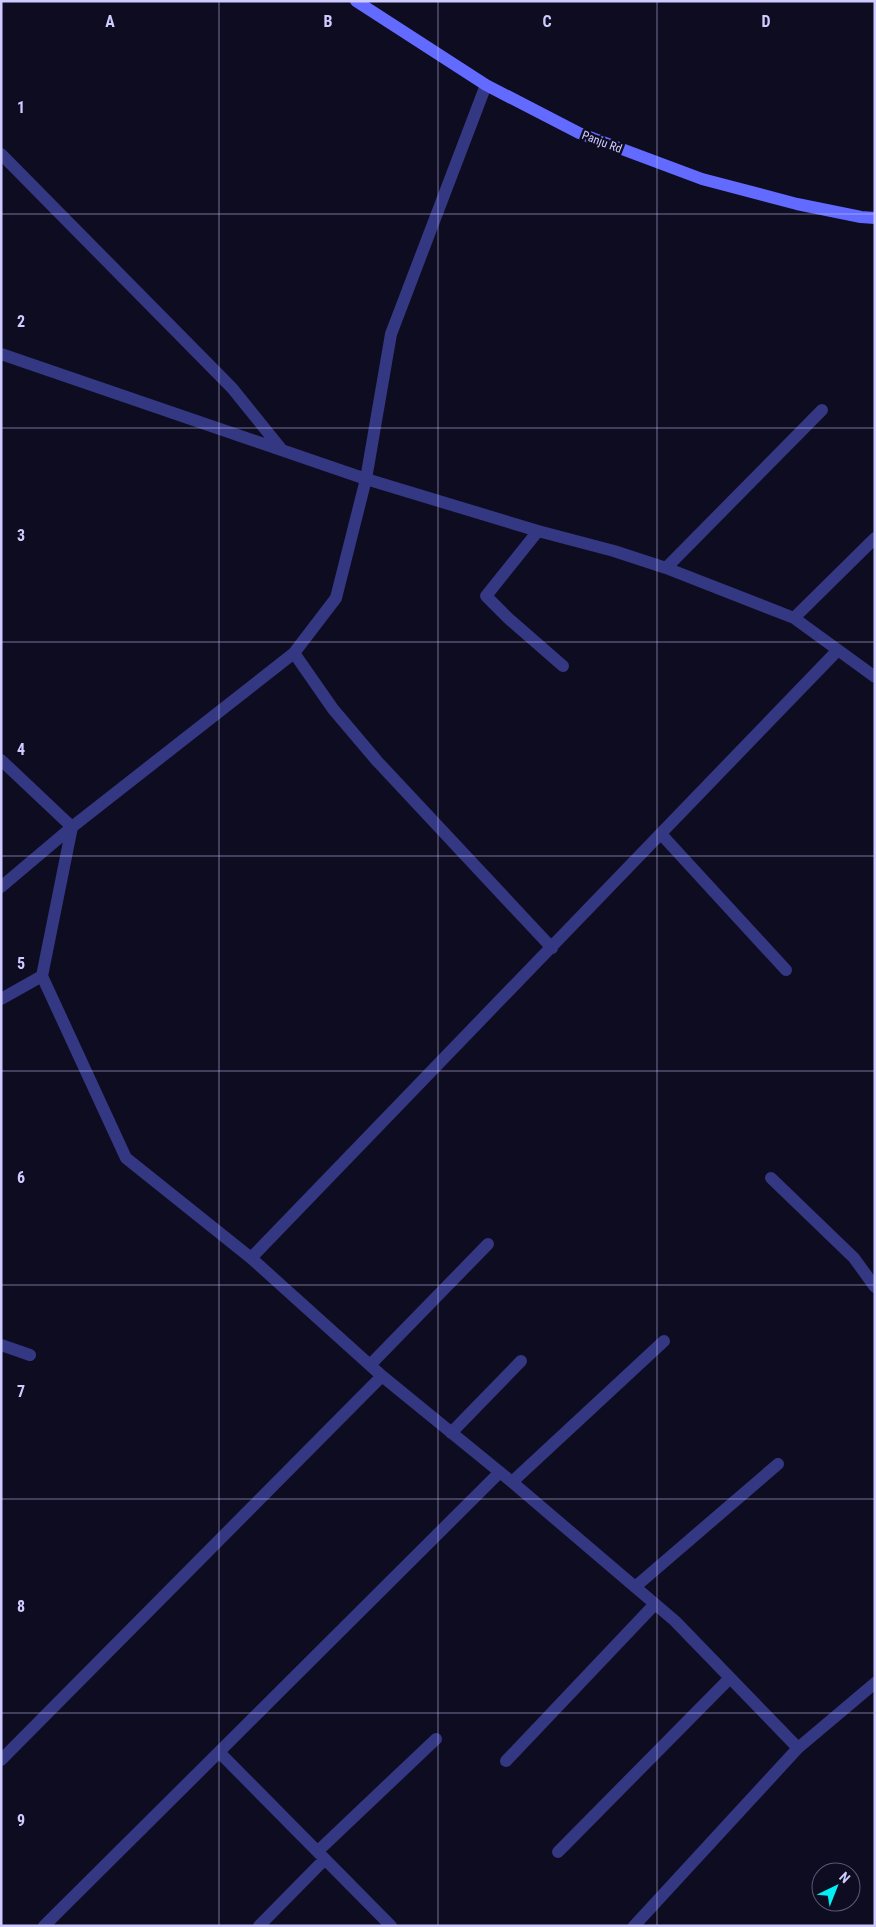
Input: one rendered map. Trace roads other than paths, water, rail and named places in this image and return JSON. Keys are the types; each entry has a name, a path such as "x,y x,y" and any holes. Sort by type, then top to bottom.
{"street":[{"name":"Panju Rd","path":"356,1 486,85 579,133 702,179 797,204 875,218"},
{"path":"1,886 72,826 294,653 336,598 366,479 391,334 486,85"},
{"path":"1,154 232,388 282,450"},
{"path":"1,354 366,479 538,531 614,551 666,568 794,618 875,677"},
{"path":"666,568 822,410"},
{"path":"538,531 486,596 563,666"},
{"path":"794,618 875,538"},
{"path":"251,1258 837,651"},
{"path":"294,653 333,709 377,761 552,948"},
{"path":"1,760 72,826"},
{"path":"72,826 42,976 126,1158 251,1258 382,1376 512,1482 675,1621 798,1748"},
{"path":"661,834 786,970"},
{"path":"1,999 42,976"},
{"path":"771,1178 854,1258 875,1287"},
{"path":"370,1365 488,1244"},
{"path":"512,1482 664,1341"},
{"path":"1,1345 30,1355"},
{"path":"451,1432 521,1361"},
{"path":"1,1760 382,1376"},
{"path":"635,1587 778,1464"},
{"path":"44,1926 500,1472"},
{"path":"506,1761 655,1604"},
{"path":"558,1852 730,1678"},
{"path":"634,1926 798,1748 875,1683"},
{"path":"259,1926 321,1855 436,1739"},
{"path":"219,1752 391,1926"}]}
